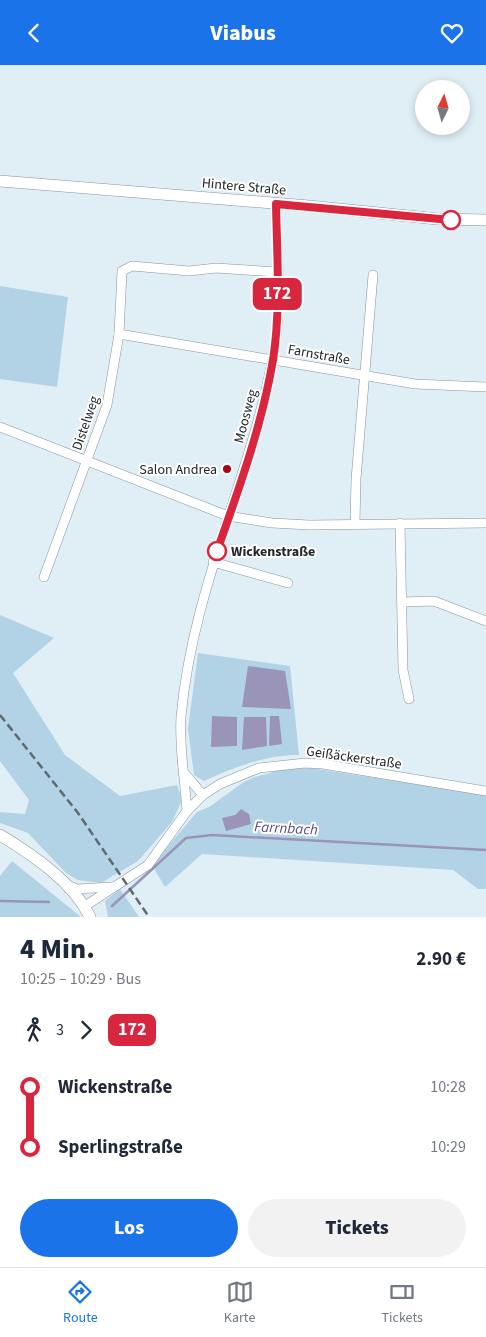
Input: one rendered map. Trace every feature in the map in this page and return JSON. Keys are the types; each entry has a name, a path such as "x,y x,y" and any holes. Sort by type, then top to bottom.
{"street":[{"name":"Hintere Straße","path":"0,181 438,219 486,220"},
{"name":"Moosweg","path":"187,811 181,738 183,699 195,631 213,562 258,425 273,360 277,301 276,204"},
{"name":"Distelweg","path":"44,577 107,405 119,334 122,271 132,267 189,271 216,268 277,272"},
{"path":"355,523 356,479 373,275"},
{"name":"Farnstraße","path":"119,334 415,384 486,387"},
{"path":"0,427 228,516 272,523 486,523"},
{"path":"400,523 403,670 409,699"},
{"path":"213,562 288,583"},
{"path":"403,602 434,601 486,621"},
{"name":"Geißäckerstraße","path":"87,912 115,886 148,865 187,811 203,795 220,784 259,768 305,763 486,791"},
{"path":"185,774 203,795"},
{"path":"0,835 36,859 63,883 87,912"},
{"name":"Geißäckerstraße","path":"63,883 77,889 115,886"}],"shaded area":[{"path":"0,286 68,297 57,387 0,379"},
{"path":"0,615 54,638 13,673 65,755 120,796 177,785 182,800 172,822 138,861 101,883 78,880 66,873 28,833 0,823 0,812 25,814 29,800 0,761"},
{"path":"198,653 290,666 299,755 274,757 250,763 204,781 194,775 188,729"},
{"path":"248,666 285,671 291,709 242,707"},
{"path":"212,716 237,717 237,746 211,747"},
{"path":"270,716 279,716 282,744 269,746"},
{"path":"244,717 266,717 267,746 242,750"},
{"path":"311,768 486,795 486,889 478,889 453,870 202,854 165,887 152,865 197,812 209,807 244,782 255,777 284,769"},
{"path":"241,809 249,814 251,824 226,831 222,818 235,815"},
{"path":"12,861 81,917 0,917 0,876"},
{"path":"120,889 139,917 108,917 105,901"}],"waterway":[{"name":"Farrnbach","path":"112,906 186,838 212,835 486,850"},
{"name":"Farrnbach","path":"0,901 49,902"}],"railway":[{"path":"0,715 78,813 149,917"}],"bus line":[{"name":"172","path":"217,551 258,425 273,360 277,301 276,204 451,220"}],"place":[{"name":"Salon Andrea","path":"227,469"},
{"name":"Wickenstraße","path":"217,551"}]}
